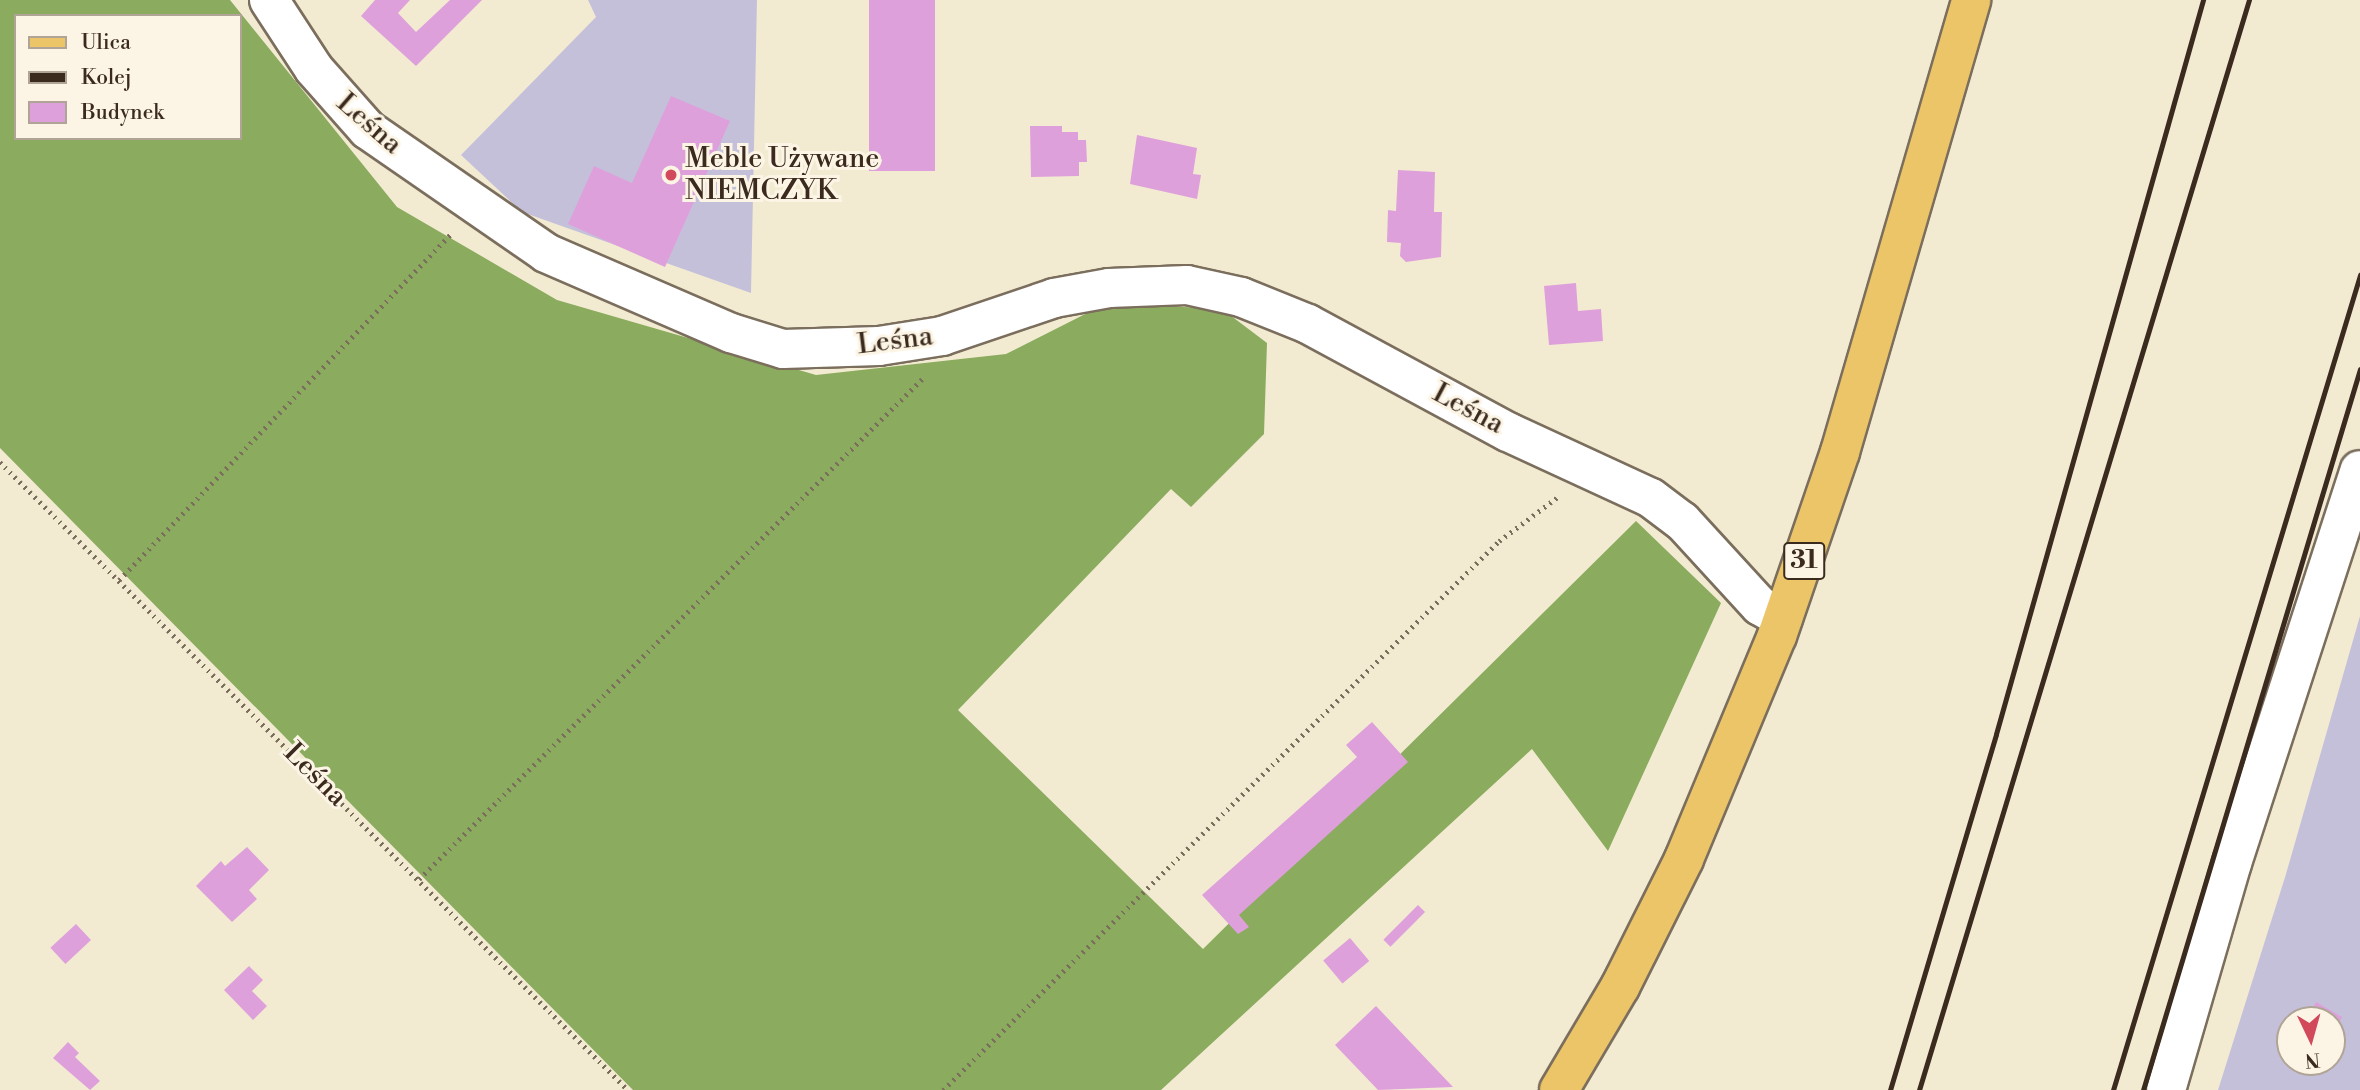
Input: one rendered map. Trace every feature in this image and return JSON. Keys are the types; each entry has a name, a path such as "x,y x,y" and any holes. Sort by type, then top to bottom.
{"main road":[{"name":"31","path":"1559,1090 1620,987 1684,859 1783,619 1840,452 1970,0"}],"street":[{"name":"Leśna","path":"269,0 313,69 354,118 478,206 566,263 731,333 783,349 896,345 942,336 1081,292 1147,284 1202,286 1286,312 1508,432 1651,498 1674,515 1760,606 1783,619"},
{"path":"2166,1090 2232,863 2360,470"}],"path":[{"path":"119,580 478,206"},
{"path":"419,879 928,373"},
{"name":"Leśna","path":"0,461 628,1090"},
{"path":"943,1090 1499,541 1594,471"}],"shaded area":[{"path":"588,0 757,0 751,293 522,212 461,155 596,17"},
{"path":"2360,616 2360,1090 2218,1090 2286,874"}],"green space":[{"path":"0,0 230,0 241,14 14,14 14,140 242,140 242,15 397,207 557,300 816,375 1006,354 1107,303 1222,309 1267,343 1264,434 1191,507 1171,489 958,710 1203,949 1636,521 1721,603 1608,851 1532,749 1161,1090 633,1090 0,448"}],"building":[{"path":"375,0 410,0 398,13 416,32 450,0 482,0 416,66 361,16"},
{"path":"869,0 935,0 935,171 869,171"},
{"name":"Meble Używane NIEMCZYK","path":"671,96 730,121 665,267 568,224 594,166 632,183"},
{"path":"1030,126 1062,126 1062,132 1078,132 1078,140 1086,140 1087,162 1079,162 1079,176 1031,177"},
{"path":"1137,135 1197,148 1193,174 1201,175 1197,199 1130,184"},
{"path":"1398,170 1435,172 1434,212 1442,212 1441,257 1406,262 1400,256 1401,243 1387,242 1388,210 1396,211"},
{"path":"1576,283 1578,311 1601,309 1603,341 1549,345 1544,286"},
{"path":"1372,722 1408,762 1239,915 1249,927 1238,934 1202,895 1357,757 1346,745"},
{"path":"247,847 269,870 249,890 257,899 232,922 196,886 221,861 225,866"},
{"path":"1418,905 1425,912 1390,947 1383,940"},
{"path":"76,924 91,940 65,964 50,948"},
{"path":"1350,938 1369,961 1342,983 1323,960"},
{"path":"249,966 263,980 252,991 267,1006 253,1020 224,990"},
{"path":"1376,1006 1453,1087 1378,1090 1335,1045"},
{"path":"68,1042 79,1053 75,1057 100,1081 90,1090 53,1058"}],"railway":[{"path":"1890,1090 1996,734 2203,0"},
{"path":"1919,1090 2249,0"},
{"path":"2113,1090 2360,275"},
{"path":"2143,1090 2360,369"}],"place":[{"name":"Meble Używane NIEMCZYK","path":"671,175"}]}
